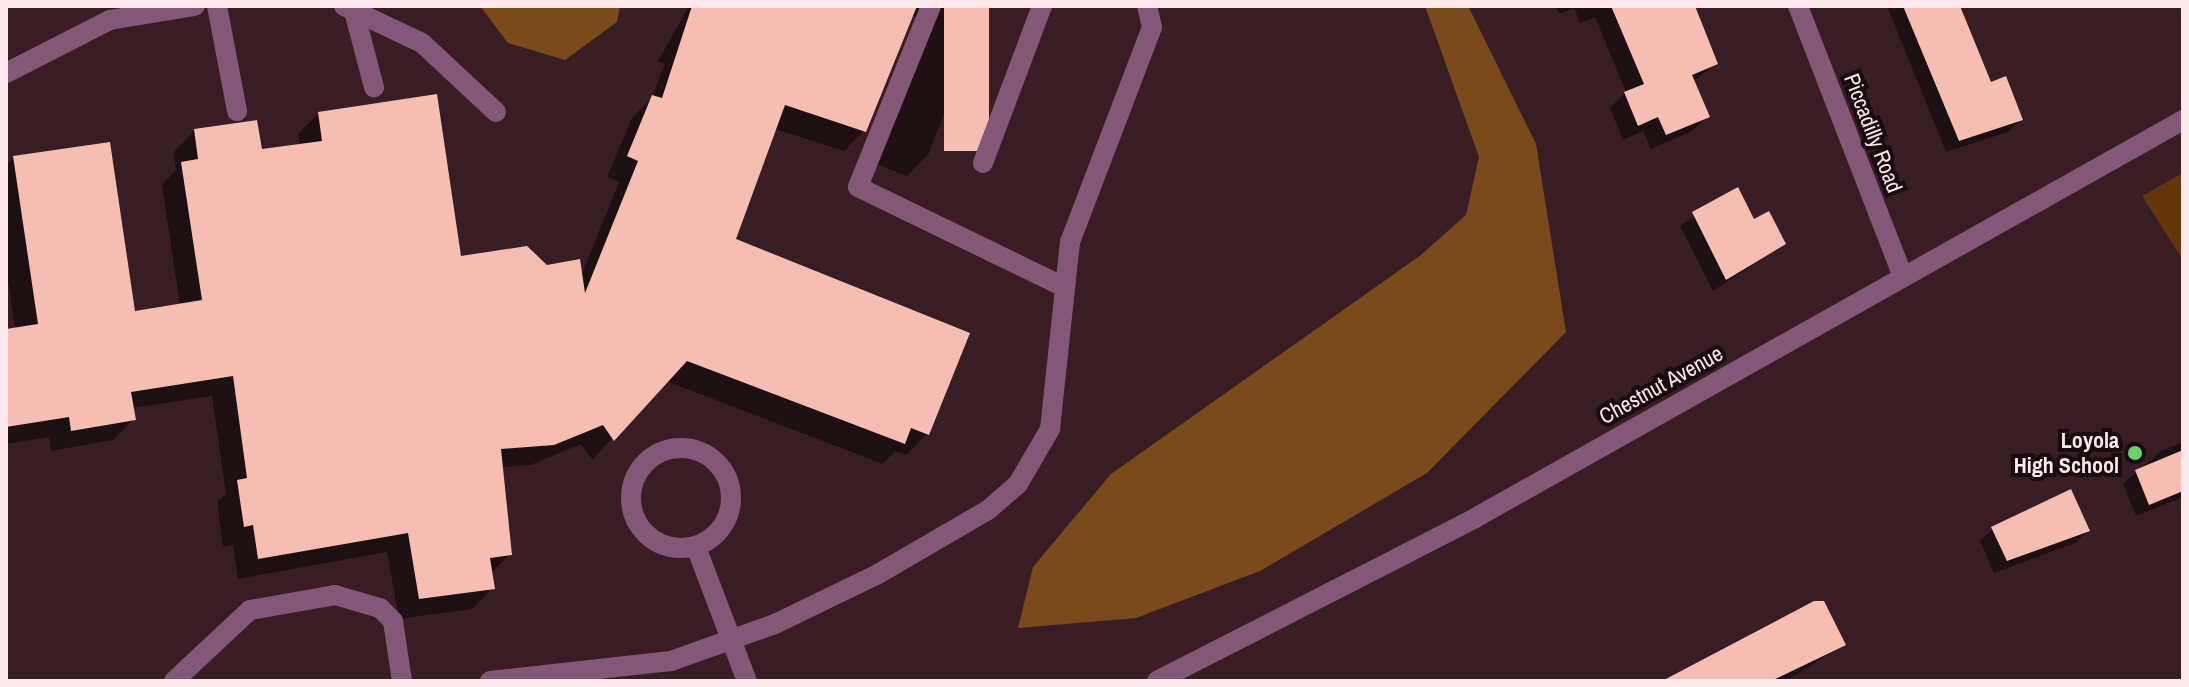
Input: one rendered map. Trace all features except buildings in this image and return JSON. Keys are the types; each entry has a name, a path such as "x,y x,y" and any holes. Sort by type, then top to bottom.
{"street":[{"path":"6,73 110,20 195,6"},
{"path":"217,6 237,111"},
{"path":"931,6 858,187 1060,285"},
{"path":"983,163 1042,6"},
{"path":"490,681 671,661 731,639 878,574 988,510 1018,484 1039,457 1058,400 1060,285 1152,27 1147,6"},
{"name":"Piccadilly Road","path":"1798,6 1903,277"},
{"path":"349,8 374,87"},
{"path":"349,8 422,43 496,112"},
{"name":"Chestnut Avenue","path":"1157,681 1462,525 2183,120"},
{"path":"672,448 704,453 728,478 723,527 696,547 663,546 632,510 643,463 672,448"},
{"path":"696,547 747,681"},
{"path":"174,681 250,610 335,595 380,608 393,621 402,681"}],"shaded area":[{"path":"480,6 620,6 617,22 565,60 508,43"},
{"path":"1425,6 1468,6 1536,144 1566,332 1427,473 1260,571 1136,618 1018,628 1033,567 1111,474 1421,255 1466,215 1479,157"},
{"path":"2183,173 2183,260 2142,196"}],"place":[{"name":"Loyola High School","path":"2135,453"}]}
